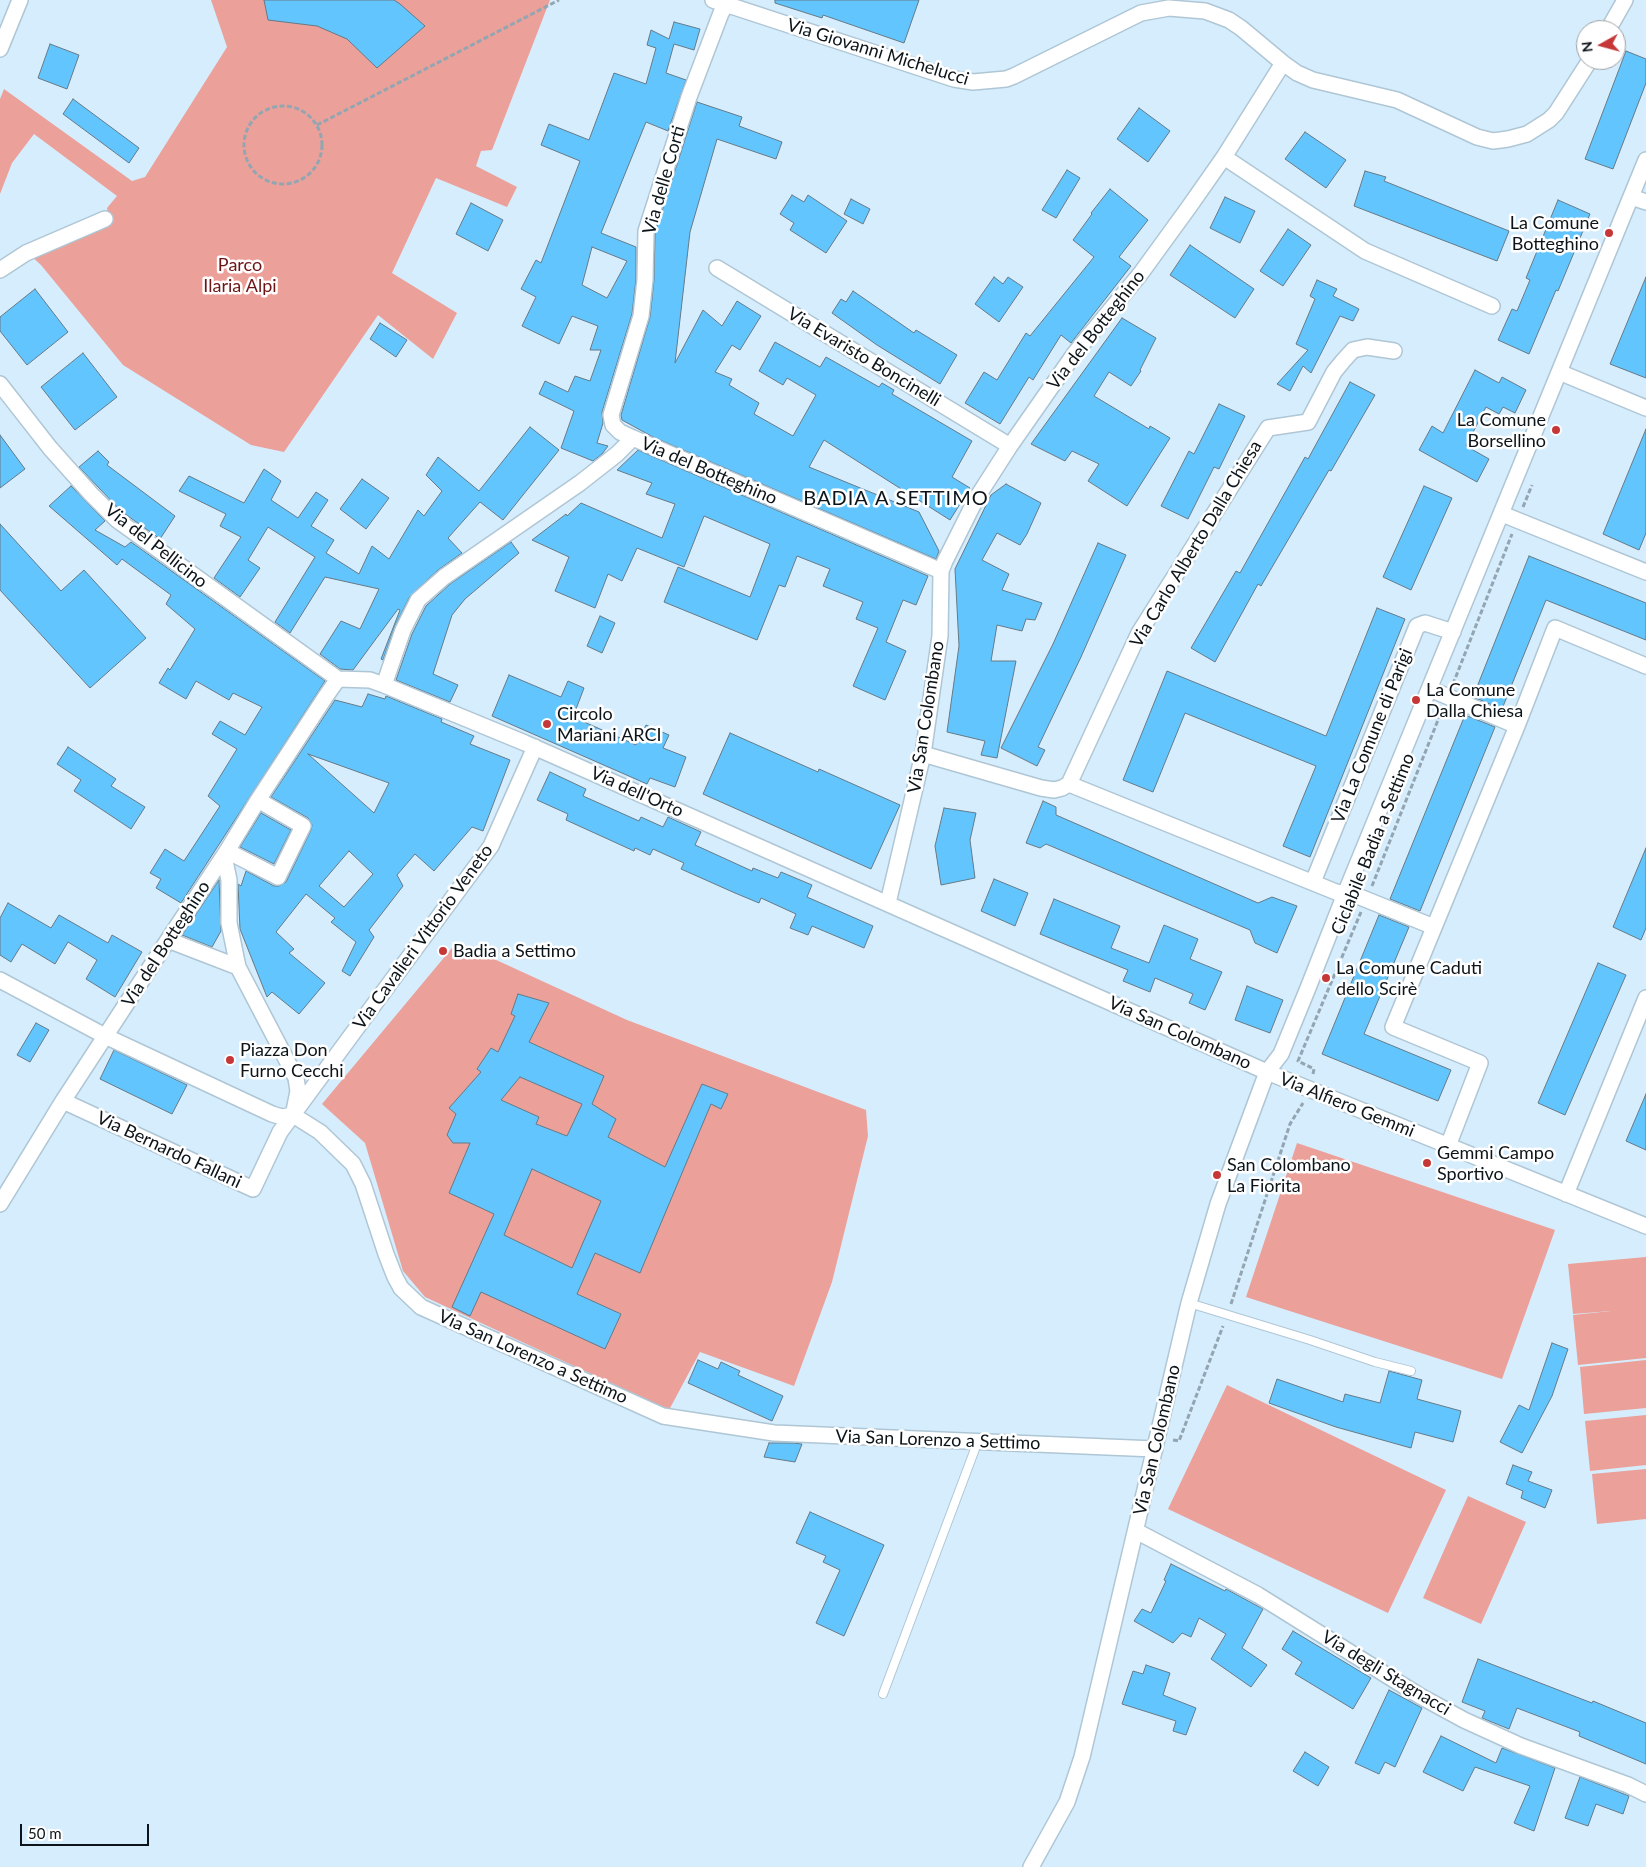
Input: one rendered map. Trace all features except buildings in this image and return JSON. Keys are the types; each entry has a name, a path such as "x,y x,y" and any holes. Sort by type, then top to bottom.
{"street":[{"path":"0,49 20,0"},
{"path":"1614,20 1626,0"},
{"name":"Via Giovanni Michelucci","path":"723,1 963,81 983,82 1014,76 1141,13 1169,8 1205,11 1229,20 1283,63"},
{"name":"Via delle Corti","path":"633,438 620,432 613,425 611,415 641,316 645,280 646,231 689,97 721,13 723,1"},
{"path":"1283,63 1297,73 1313,80 1397,100 1477,137 1497,141 1527,134 1549,120 1556,113 1584,70"},
{"name":"Via del Botteghino","path":"384,685 403,630 418,600 444,577 580,483 617,454 633,438 941,571 976,499 1010,446 1075,354 1141,273 1189,207 1224,157 1283,63"},
{"path":"1224,157 1364,251 1492,306"},
{"name":"Via La Comune di Parigi","path":"1267,1072 1281,1054 1646,160"},
{"path":"1631,197 1646,202"},
{"path":"0,270 26,253 105,219"},
{"name":"Via Evaristo Boncinelli","path":"717,268 1010,446"},
{"name":"Via Carlo Alberto Dalla Chiesa","path":"1069,784 1139,633 1268,428 1308,422 1334,372 1353,350 1367,347 1394,351"},
{"path":"1559,372 1646,408"},
{"name":"Via del Pellicino","path":"0,384 50,448 116,520 338,680"},
{"path":"1502,514 1646,572"},
{"name":"Via San Colombano","path":"941,571 940,636 923,754 888,903 1267,1072 1218,1204 1189,1304 1076,1780 1067,1802 1031,1867"},
{"name":"Via La Comune di Parigi","path":"1313,882 1417,626 1425,623 1453,632"},
{"path":"1448,1146 1480,1062 1393,1027 1517,726 1555,628 1646,666"},
{"path":"338,680 370,680 384,685"},
{"name":"Via del Botteghino","path":"0,1204 63,1101 338,680"},
{"name":"Via dell'Orto","path":"384,685 535,747 888,903"},
{"path":"1430,690 1517,726"},
{"name":"Via Cavalieri Vittorio Veneto","path":"293,1115 491,846 535,747"},
{"path":"923,754 1041,788 1054,790 1069,784 1336,892 1355,895 1434,927"},
{"path":"226,854 278,877 303,826 258,800"},
{"path":"0,980 105,1036 272,1114 282,1117 293,1115 298,1091 296,1078 238,967 229,923 229,880 226,854"},
{"path":"168,940 238,967"},
{"path":"1566,1194 1646,998"},
{"name":"Via Alfiero Gemmi","path":"1267,1072 1646,1226"},
{"name":"Via Bernardo Fallani","path":"63,1101 253,1190 280,1132 293,1115"},
{"name":"Via San Lorenzo a Settimo","path":"293,1115 320,1132 353,1164 363,1184 390,1266 401,1288 421,1307 663,1416 774,1433 978,1441 1156,1445"},
{"name":"Via degli Stagnacci","path":"1136,1531 1258,1594 1420,1696 1478,1727 1521,1746 1628,1785 1646,1794"}],"lane":[{"path":"1189,1304 1310,1340 1375,1362 1411,1371"},
{"path":"883,1694 978,1441"}],"path":[{"path":"317,125 559,0"},
{"path":"279,106 293,107 308,115 317,125 323,146 320,160 311,174 303,180 290,185 271,183 254,172 246,160 245,137 250,124 258,115 270,108 279,106"},
{"name":"Ciclabile Badia a Settimo","path":"1156,1445 1179,1440 1226,1316 1290,1124 1301,1109 1309,1090 1314,1069 1298,1061 1366,900 1536,476"}],"green space":[{"name":"Parco Ilaria Alpi","path":"211,0 550,0 492,150 481,151 476,166 517,187 507,207 436,178 392,273 457,313 433,359 378,315 284,452 251,445 123,365 41,265 30,255 109,220 107,208 117,196 34,134 12,163 0,194 0,99 4,89 132,181 145,177 227,47"},
{"path":"457,942 627,1020 866,1110 868,1136 832,1282 794,1386 700,1352 669,1410 425,1297 403,1271 365,1143 322,1104"},
{"path":"1297,1143 1555,1230 1502,1379 1246,1297"},
{"path":"1646,1257 1646,1358 1578,1365 1573,1315 1611,1311 1573,1314 1568,1264"},
{"path":"1646,1360 1646,1408 1584,1414 1580,1367"},
{"path":"1227,1385 1446,1490 1388,1613 1168,1509"},
{"path":"1646,1415 1646,1465 1590,1471 1585,1421"},
{"path":"1646,1469 1646,1519 1597,1524 1592,1474"},
{"path":"1468,1496 1526,1522 1481,1624 1423,1598"}],"place":[{"name":"La Comune Botteghino","path":"1609,233"},
{"name":"La Comune Borsellino","path":"1556,430"},
{"name":"La Comune Dalla Chiesa","path":"1416,700"},
{"name":"Circolo Mariani ARCI","path":"547,724"},
{"name":"Badia a Settimo","path":"443,951"},
{"name":"La Comune Caduti dello Scirè","path":"1326,978"},
{"name":"Piazza Don Furno Cecchi","path":"230,1060"},
{"name":"Gemmi Campo Sportivo","path":"1427,1163"},
{"name":"San Colombano La Fiorita","path":"1217,1175"}],"district":[{"name":"BADIA A SETTIMO","path":"896,499"}]}
